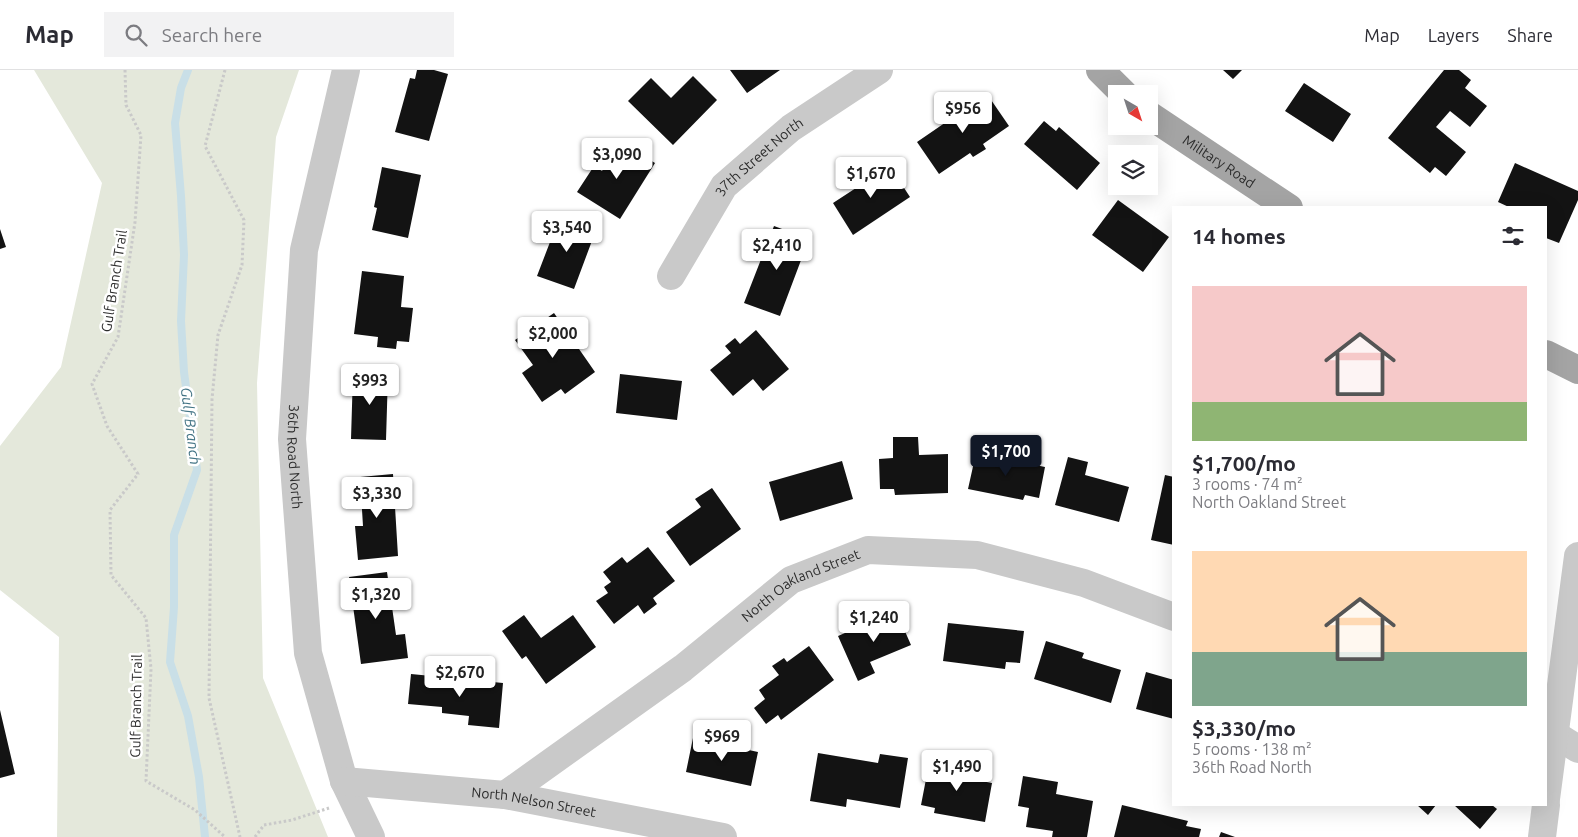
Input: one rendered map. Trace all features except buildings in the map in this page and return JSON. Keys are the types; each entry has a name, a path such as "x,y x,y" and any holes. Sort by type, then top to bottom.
{"main road":[{"path":"1100,70 1115,85"},
{"name":"Military Road","path":"1158,121 1286,206"},
{"path":"1547,354 1578,370"}],"street":[{"name":"36th Road North","path":"346,70 304,250 292,439 308,653 349,790 371,837"},
{"name":"37th Street North","path":"671,276 724,186 791,128 879,70"},
{"name":"North Oakland Street","path":"505,795 683,668 792,580 868,550 977,555 1084,583 1172,616"},
{"path":"1547,782 1550,731 1578,556"},
{"path":"1550,731 1578,749"},
{"name":"North Nelson Street","path":"349,790 505,795 722,837"},
{"path":"1542,837 1546,806"}],"path":[{"name":"Gulf Branch Trail","path":"125,70 126,105 141,135 135,222 118,337 92,384 107,426 138,474 110,510 110,575 146,618 151,670 146,781 194,810 225,837"},
{"path":"225,70 205,146 244,220 242,264 218,335 212,399 209,698 240,837"},
{"path":"255,837 264,825 292,820 349,790"}],"shaded area":[{"path":"34,70 299,70 276,137 257,383 263,678 328,837 57,837 59,637 0,590 0,446 61,367 102,183"}],"waterway":[{"name":"Gulf Branch","path":"188,70 181,88 175,123 184,255 181,321 184,372 197,470 174,535 174,607 170,662 188,716 199,777 205,837"}]}
